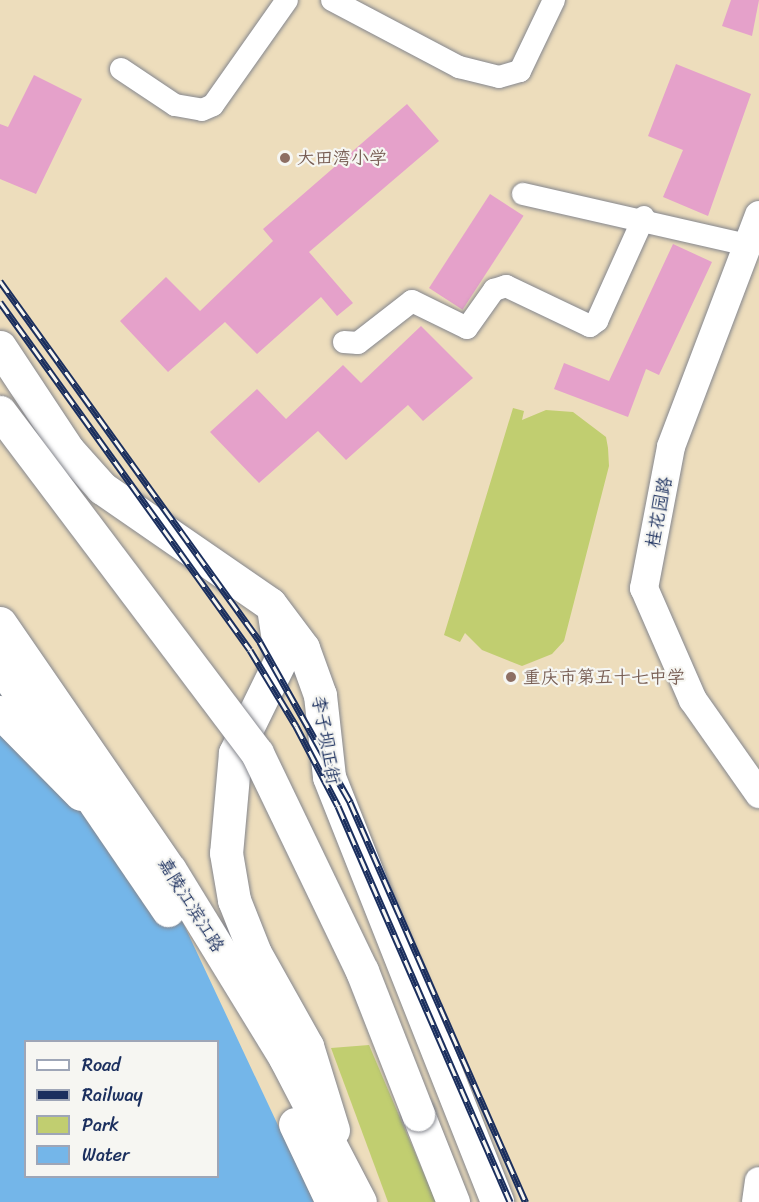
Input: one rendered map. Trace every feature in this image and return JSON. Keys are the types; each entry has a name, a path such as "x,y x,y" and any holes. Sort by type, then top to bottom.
{"main road":[{"name":"李子坝正街","path":"0,347 68,450 102,488 270,604 303,648 320,695 329,777 497,1202"},
{"path":"0,412 258,753 343,929 453,1202"},
{"path":"270,604 280,630 281,659 235,753 226,853 234,900 255,953 307,1046 360,1202"},
{"name":"嘉陵江滨江路","path":"0,623 170,870 285,1058 360,1202"},
{"name":"嘉陵江滨江路","path":"0,664 266,1062 332,1202"},
{"path":"0,712 100,811"}],"street":[{"path":"121,69 175,105 202,111 213,105 287,0"},
{"path":"332,0 459,67 499,77 520,71 554,0"},
{"path":"523,194 644,217 748,245"},
{"name":"桂花园路","path":"759,215 671,447 644,588 693,700 759,794"},
{"path":"344,342 358,343 412,301 466,328 494,290 506,286 590,326 597,321 644,217"},
{"path":"756,1202 759,1181"}],"green space":[{"path":"513,408 524,411 522,420 546,410 573,412 606,437 609,466 564,641 552,654 522,666 482,650 465,633 460,642 444,635"},
{"path":"369,1045 436,1202 388,1202 331,1048"}],"water":[{"path":"0,644 101,748 314,1202 0,1202"}],"building":[{"path":"731,0 759,0 752,36 722,26"},
{"path":"676,64 751,94 708,216 663,197 683,150 648,136"},
{"path":"34,75 82,99 36,194 0,179 0,124 8,127"},
{"path":"407,104 439,141 309,252 353,303 337,316 321,297 257,354 225,322 168,372 120,321 166,277 200,311 273,241 263,229"},
{"path":"490,194 524,216 463,310 429,288"},
{"path":"673,244 712,262 659,375 646,369 628,417 554,389 564,363 609,381"},
{"path":"421,326 473,378 423,421 408,405 346,460 318,431 259,483 210,432 257,389 286,419 343,365 361,383"}],"railway":[{"path":"0,281 260,642 350,802 526,1202"},
{"path":"0,302 250,650 296,726 338,806 510,1202"}],"place":[{"name":"大田湾小学","path":"285,158"},
{"name":"重庆市第五十七中学","path":"511,677"}]}
